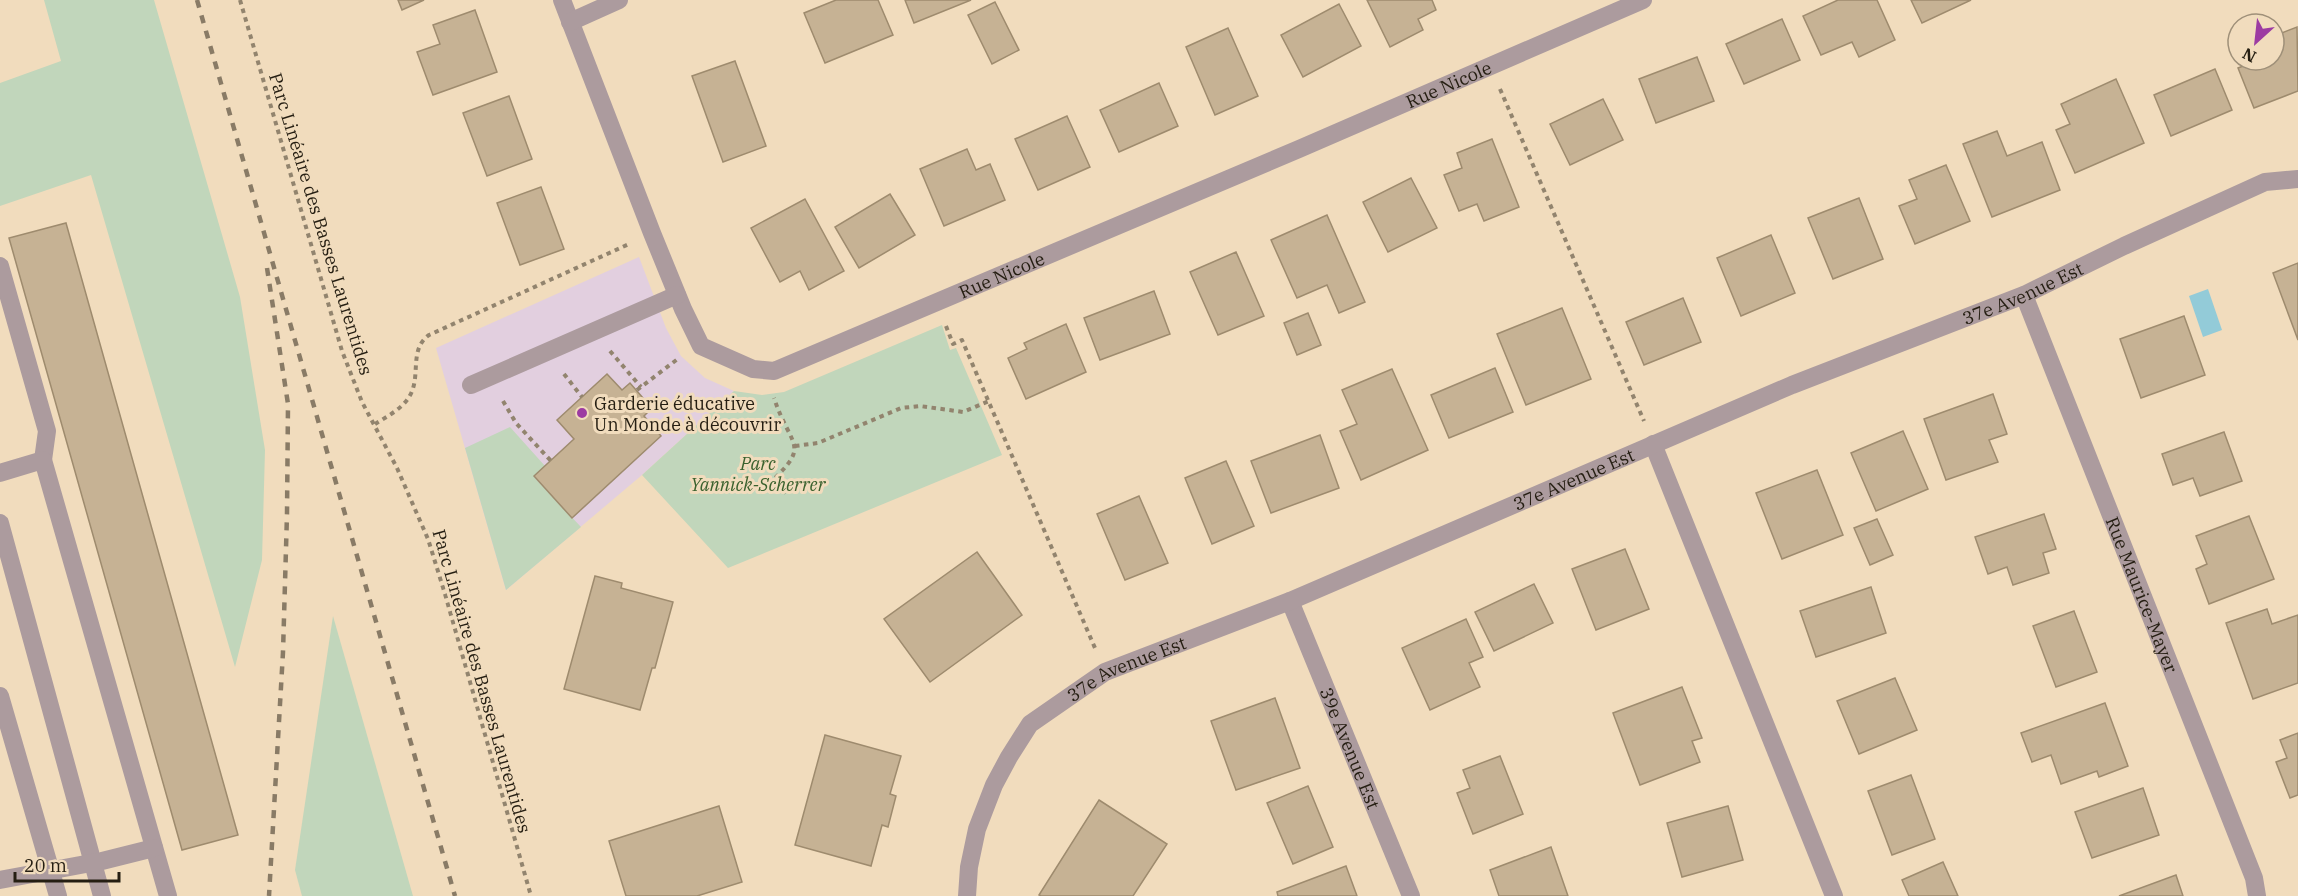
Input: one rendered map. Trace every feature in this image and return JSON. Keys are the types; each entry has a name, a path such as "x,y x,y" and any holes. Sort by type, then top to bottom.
{"street":[{"name":"Rue Nicole","path":"562,0 677,295 702,346 753,369 774,371 1643,0"},
{"path":"570,22 619,0"},
{"name":"37e Avenue Est","path":"967,896 969,867 977,830 993,785 1030,724 1105,672 1290,601 1792,385 2024,295 2124,246 2265,182 2298,179"},
{"path":"0,266 47,431 43,460 168,896"},
{"path":"471,385 677,295"},
{"name":"Rue Maurice-Mayer","path":"2024,295 2254,878 2257,896"},
{"path":"1653,444 1833,896"},
{"path":"0,473 43,460"},
{"path":"0,523 102,896"},
{"name":"39e Avenue Est","path":"1290,601 1411,896"},
{"path":"0,696 58,896"},
{"path":"2,883 50,870 92,863 154,848"}],"path":[{"name":"Parc Linéaire des Basses Laurentides","path":"240,0 342,351 362,402 409,494 433,555 531,896"},
{"path":"1491,66 1653,444"},
{"path":"375,424 409,398 415,382 417,351 423,339 633,243"},
{"path":"946,325 953,344 963,340 1096,649"},
{"path":"611,353 641,387"},
{"path":"637,390 681,356"},
{"path":"563,374 582,397"},
{"path":"762,490 790,462 795,446 773,394"},
{"path":"504,401 516,423 551,461"},
{"path":"795,446 818,443 901,408 920,406 963,412 989,401"},
{"path":"773,480 786,493"}],"shaded area":[{"name":"Garderie éducative Un Monde à découvrir","path":"639,257 666,328 681,356 705,378 734,391 642,475 506,590 436,348"}],"green space":[{"path":"44,0 154,0 240,297 265,450 262,560 235,667 91,175 0,206 0,83 61,61"},
{"name":"Parc Yannick-Scherrer","path":"942,325 950,350 956,348 1002,455 728,568 642,475 734,391 762,395 784,392"},
{"path":"510,427 545,466 534,477 581,527 506,590 465,448"},
{"path":"333,616 413,896 302,896 295,870"}],"water":[{"path":"2208,289 2222,330 2203,337 2189,296"}],"building":[{"path":"398,0 424,0 402,10"},
{"path":"836,0 878,0 893,35 825,63 804,13"},
{"path":"905,0 971,0 914,23"},
{"path":"1367,0 1432,0 1436,10 1418,19 1423,30 1390,47"},
{"path":"1838,0 1877,0 1895,40 1859,57 1852,42 1821,55 1803,16"},
{"path":"1911,0 1971,0 1922,23"},
{"path":"995,2 1019,50 992,64 968,15"},
{"path":"1339,4 1361,46 1303,77 1281,35"},
{"path":"475,10 497,72 433,95 417,52 440,44 433,25"},
{"path":"1782,19 1800,60 1744,84 1726,44"},
{"path":"2297,27 2298,91 2254,108 2240,72 2286,72 2286,31"},
{"path":"1228,28 1258,96 1215,115 1186,47"},
{"path":"1697,57 1714,101 1656,123 1639,79"},
{"path":"735,61 766,146 723,162 692,76"},
{"path":"2215,69 2232,110 2171,136 2154,95"},
{"path":"2116,79 2144,143 2075,173 2056,130 2070,124 2061,104"},
{"path":"1159,83 1178,126 1119,152 1100,110"},
{"path":"509,96 532,159 487,176 463,113"},
{"path":"1603,99 1623,140 1570,165 1550,124"},
{"path":"1067,116 1090,167 1038,190 1015,139"},
{"path":"1997,131 2007,156 2042,142 2060,190 1992,217 1963,144"},
{"path":"1492,139 1519,207 1484,221 1477,204 1459,211 1444,175 1462,168 1457,153"},
{"path":"967,149 976,170 990,164 1005,200 944,226 920,169"},
{"path":"1946,165 1970,221 1915,244 1899,206 1917,199 1909,180"},
{"path":"1411,178 1437,228 1388,252 1363,202"},
{"path":"541,187 564,249 520,265 497,203"},
{"path":"890,194 915,235 859,268 835,227"},
{"path":"1859,198 1883,259 1833,279 1808,218"},
{"path":"805,199 844,271 809,290 800,271 780,282 751,228"},
{"path":"1327,215 1365,302 1339,313 1327,285 1297,298 1271,240"},
{"path":"66,223 238,835 182,850 9,238"},
{"path":"1771,235 1795,293 1741,316 1717,258"},
{"path":"1236,252 1264,316 1218,335 1190,272"},
{"path":"2298,263 2298,340 2273,273"},
{"path":"1154,291 1170,334 1100,360 1084,318"},
{"path":"1683,298 1701,342 1644,365 1626,322"},
{"path":"1562,308 1591,379 1526,405 1497,334"},
{"path":"1308,313 1321,345 1297,355 1284,323"},
{"path":"2184,316 2205,375 2141,398 2120,339"},
{"path":"1066,324 1086,372 1026,399 1008,358 1027,349 1024,343"},
{"path":"1495,368 1513,412 1449,438 1431,395"},
{"path":"1392,369 1428,450 1361,480 1340,431 1357,424 1342,390"},
{"path":"607,374 622,390 630,383 643,398 638,403 647,413 644,416 661,436 572,518 534,476 574,439 557,420"},
{"path":"1993,394 2007,434 1989,440 1998,462 1946,480 1924,419"},
{"path":"1903,431 1928,489 1876,511 1851,453"},
{"path":"2224,432 2242,481 2200,496 2193,478 2173,485 2162,454"},
{"path":"1320,435 1339,488 1271,513 1251,461"},
{"path":"1226,461 1254,526 1212,544 1185,478"},
{"path":"1817,470 1843,535 1782,559 1756,493"},
{"path":"1139,496 1168,563 1125,580 1097,514"},
{"path":"2044,514 2056,549 2043,553 2049,573 2013,585 2007,567 1988,574 1975,537"},
{"path":"2249,516 2274,579 2209,604 2196,569 2207,564 2196,536"},
{"path":"1877,519 1893,555 1870,565 1854,528"},
{"path":"1625,549 1649,609 1596,630 1572,569"},
{"path":"977,552 1022,615 930,682 884,619"},
{"path":"595,576 622,583 621,588 673,602 655,668 652,668 640,710 564,689"},
{"path":"1534,584 1553,623 1494,651 1475,612"},
{"path":"1871,587 1886,633 1816,657 1800,611"},
{"path":"2267,609 2272,624 2298,615 2298,683 2253,699 2226,623"},
{"path":"2074,611 2097,672 2056,687 2033,626"},
{"path":"1466,619 1483,657 1469,663 1480,687 1430,710 1402,648"},
{"path":"1895,678 1917,730 1859,754 1837,701"},
{"path":"1682,687 1702,738 1692,741 1700,762 1640,785 1613,713"},
{"path":"1275,698 1300,768 1236,790 1211,721"},
{"path":"2105,703 2128,766 2099,777 2097,771 2061,784 2051,755 2032,762 2021,733"},
{"path":"2298,733 2298,795 2290,798 2276,762 2287,758 2280,740"},
{"path":"825,735 901,756 890,794 896,796 888,827 882,825 871,866 795,845"},
{"path":"1500,756 1523,814 1473,834 1457,793 1470,788 1463,770"},
{"path":"1911,775 1935,839 1892,855 1868,791"},
{"path":"1308,786 1333,847 1293,864 1267,803"},
{"path":"2143,788 2159,835 2092,858 2075,812"},
{"path":"1099,800 1167,844 1133,896 1039,895"},
{"path":"719,806 742,882 697,896 626,896 609,841"},
{"path":"1728,806 1743,860 1682,877 1667,823"},
{"path":"1551,847 1568,896 1499,896 1490,870"},
{"path":"1943,862 1958,896 1909,896 1902,880"},
{"path":"1346,866 1357,896 1278,896 1277,892"},
{"path":"2176,875 2183,896 2119,896"}],"railway":[{"path":"197,0 455,896"},
{"path":"267,268 288,404 283,652 269,896"}],"place":[{"name":"Garderie éducative Un Monde à découvrir","path":"582,413"}]}
